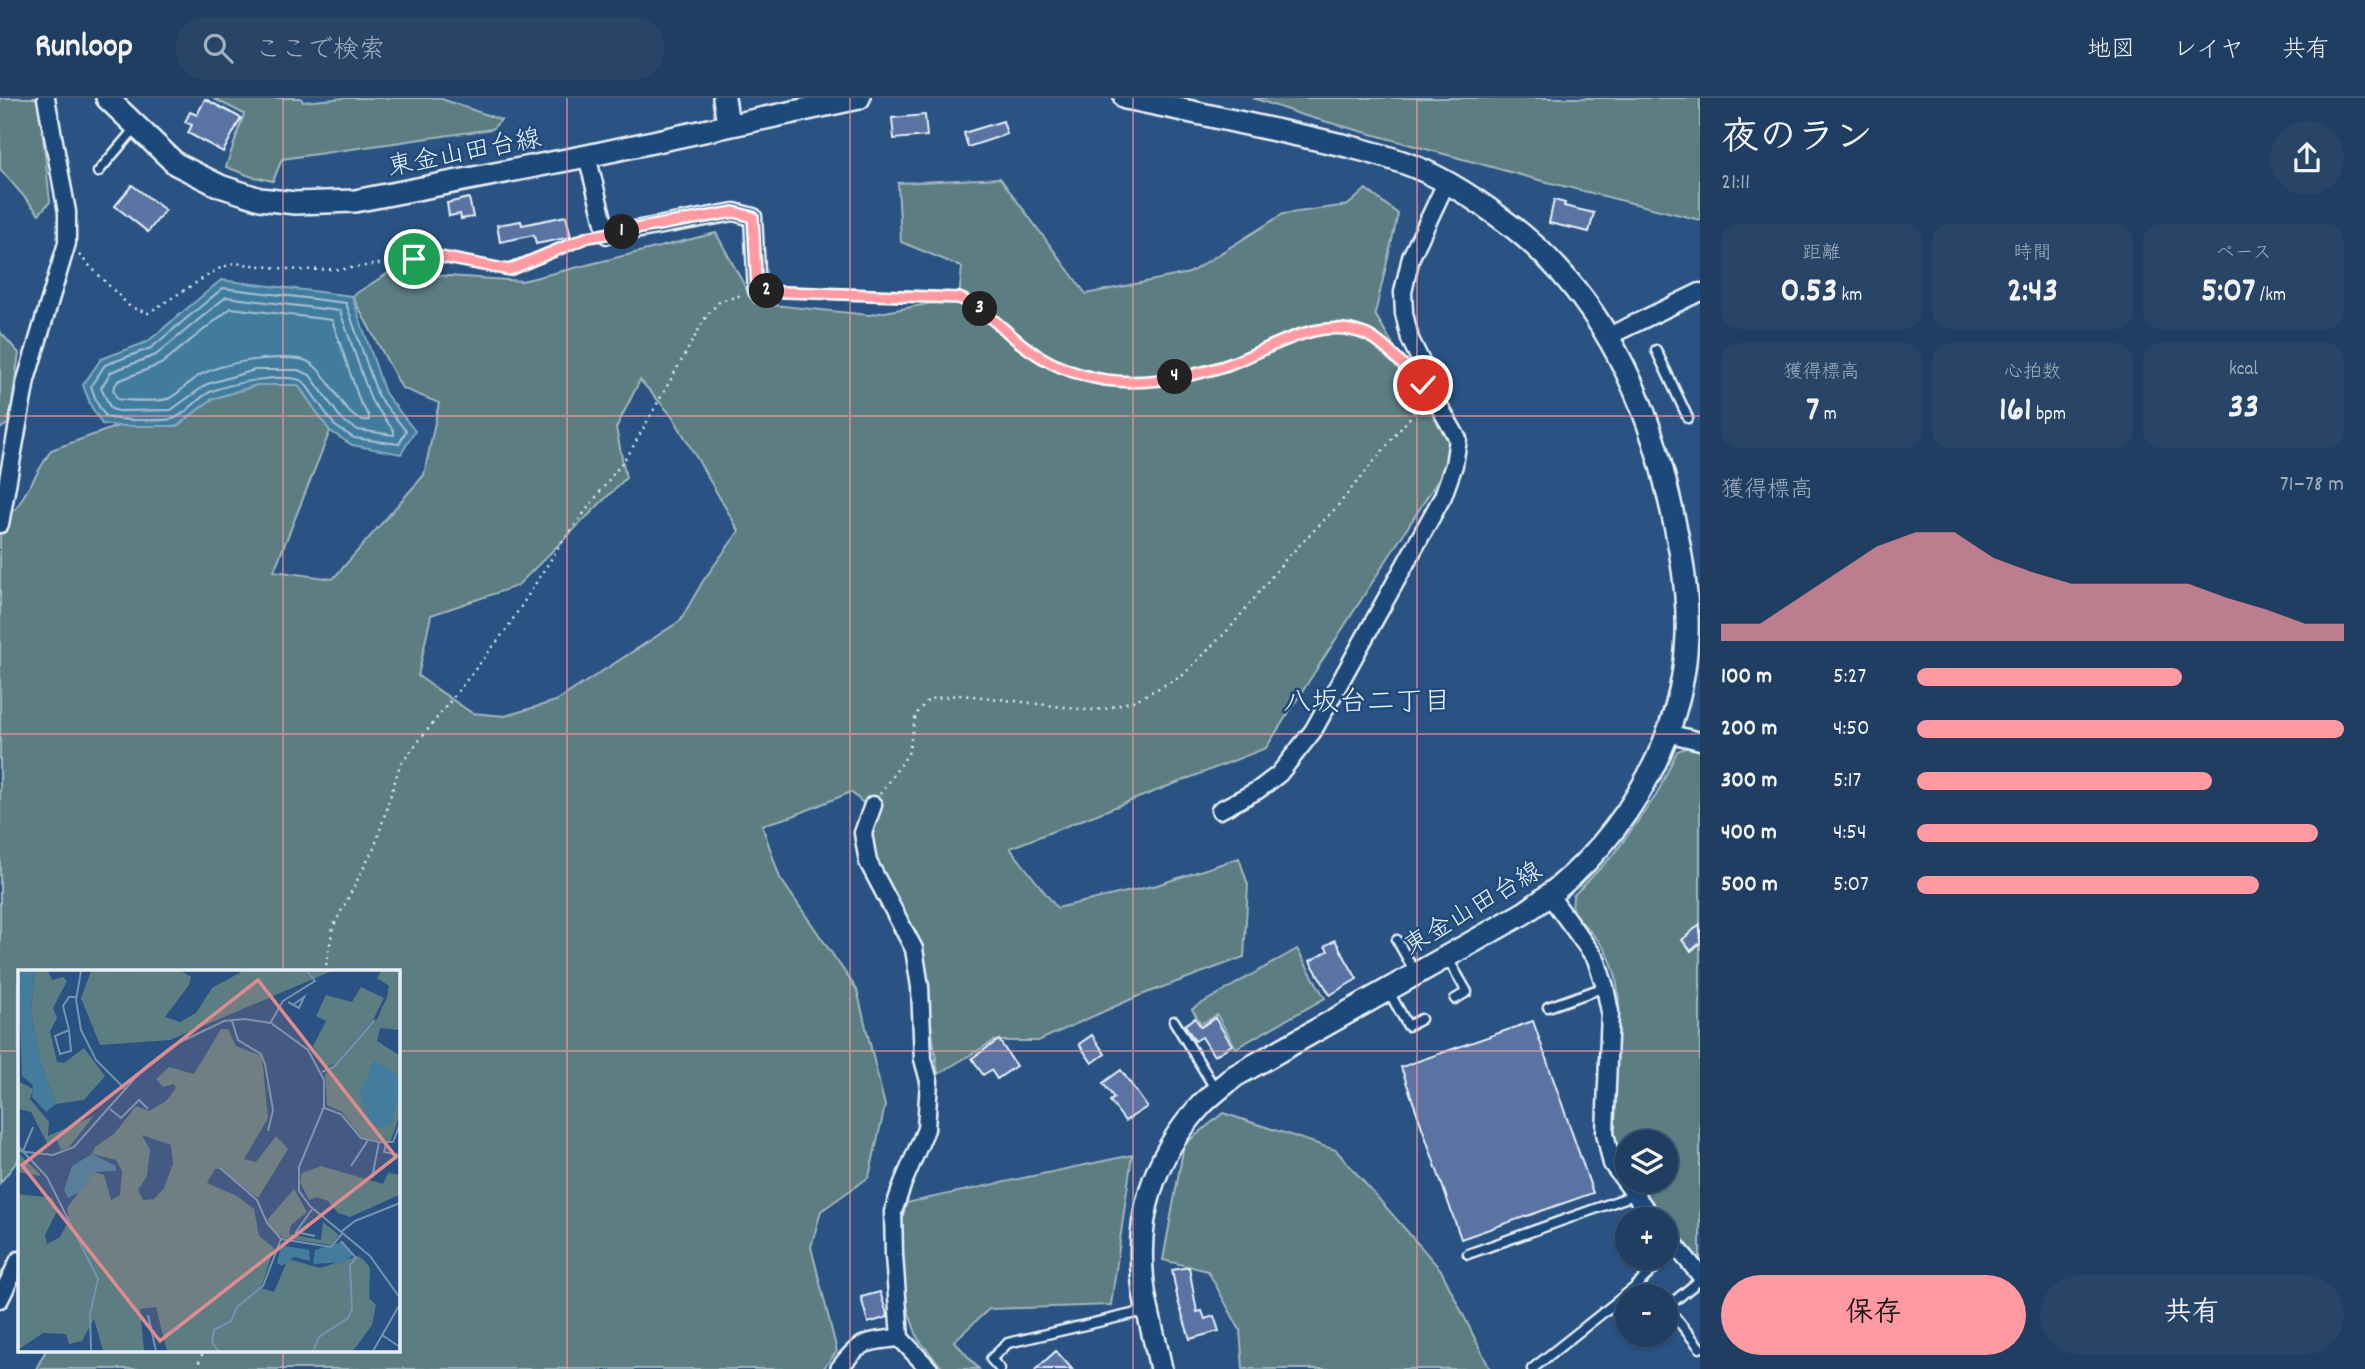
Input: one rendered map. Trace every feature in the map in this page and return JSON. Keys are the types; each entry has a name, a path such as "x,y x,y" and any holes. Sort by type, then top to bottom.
{"main road":[{"name":"東金山田台線","path":"107,98 176,164 220,186 260,199 295,203 355,201 587,156 859,98"},
{"path":"723,98 727,124"},
{"name":"東金山田台線","path":"1125,98 1351,146 1405,163 1447,183 1503,219 1554,263 1609,336 1636,389 1656,443 1674,517 1685,585 1687,637 1680,688 1667,733 1648,779 1616,829 1583,866 1550,896 1234,1076 1203,1104 1166,1150 1149,1187 1140,1240 1144,1292 1161,1369"}],"street":[{"path":"0,524 26,380 68,243 67,212 46,98"},
{"path":"587,156 607,235 734,212 753,217 757,291"},
{"path":"1220,810 1258,790 1279,774 1313,731 1443,496 1454,465 1458,439 1431,392 1430,380 1410,339 1404,313 1403,292 1411,257 1447,183"},
{"path":"1609,336 1700,292"},
{"path":"1667,733 1700,741"},
{"path":"873,805 863,833 868,862 914,949 920,987 923,1059 929,1081 926,1129 894,1212 894,1255 901,1338 929,1369"},
{"path":"1550,896 1596,959 1605,987 1610,1012 1605,1133 1612,1164 1644,1207"},
{"path":"1678,1261 1700,1278"},
{"path":"0,1299 18,1262"},
{"path":"839,1369 849,1354 868,1340 901,1338"}],"lane":[{"path":"99,172 135,127"},
{"path":"1656,350 1688,418"},
{"path":"1397,940 1416,974"},
{"path":"1447,957 1467,992 1455,999"},
{"path":"1548,1007 1605,987"},
{"path":"1387,990 1408,1026 1421,1018"},
{"path":"1174,1021 1217,1091"},
{"path":"1468,1254 1634,1195"},
{"path":"1532,1369 1634,1288 1653,1270"},
{"path":"1700,1278 1668,1307 1700,1348"},
{"path":"1000,1369 991,1359 1008,1343 1148,1310"}],"path":[{"path":"68,243 131,307 148,313 218,269 234,263 299,270 344,269 436,256 509,270 588,237 607,235"},
{"path":"326,970 334,927 375,846 400,765 506,630 560,545 631,452 707,315 720,302 757,291 959,298 976,305 1024,346 1053,365 1072,373 1108,380 1143,381 1184,376 1223,366 1295,336 1325,328 1351,330 1370,336 1431,392 1335,509 1285,560 1230,628 1182,676 1136,700 1105,709 1087,710 958,695 929,699 916,713 908,754 873,805"},
{"path":"196,1369 203,1352"}],"green space":[{"path":"0,98 39,98 50,202 39,214 0,169"},
{"path":"213,98 301,98 303,102 345,98 439,98 501,120 492,129 282,159 273,181 226,167 244,114"},
{"path":"1253,98 1700,98 1700,220 1539,180 1302,115"},
{"path":"1000,178 1086,294 1189,273 1283,214 1348,205 1366,189 1398,214 1375,314 1456,452 1266,748 1010,848 1057,908 1157,885 1239,858 1248,885 1244,957 1136,997 1038,1041 994,1041 938,1074 919,938 874,862 871,837 874,813 851,792 793,816 762,825 780,878 857,990 885,1106 869,1177 821,1211 811,1247 837,1351 823,1369 36,1369 45,1352 399,1352 399,970 18,970 18,1160 0,1183 0,516 16,509 51,450 118,426 177,426 212,399 257,385 298,385 330,431 274,571 333,579 424,475 439,403 402,388 352,296 390,272 522,281 716,233 754,303 869,315 959,298 962,267 901,242 898,183","holes":["640,380 673,417 739,531 703,581 680,621 556,701 505,716 472,713 418,676 431,615 517,586 626,478 616,428"]},
{"path":"0,332 19,353 9,423 0,429"},
{"path":"1689,747 1700,749 1700,1264 1678,1236 1678,1207 1655,1207 1644,1193 1678,1193 1678,1130 1615,1130 1615,1146 1612,1098 1619,1007 1616,978 1604,947 1572,912 1573,896 1614,854 1657,794 1677,751"},
{"path":"1297,949 1325,998 1236,1048 1217,1015 1201,1024 1192,1009"},
{"path":"1223,1113 1336,1150 1441,1270 1490,1369 1243,1369 1240,1330 1208,1271 1163,1260 1184,1145"},
{"path":"1132,1155 1111,1305 989,1309 954,1341 979,1369 943,1369 918,1339 892,1264 906,1203"}],"water":[{"path":"221,280 352,296 385,393 415,431 401,454 352,445 330,431 298,385 257,385 212,399 177,426 102,424 83,385 101,359 147,342"}],"building":[{"path":"205,99 241,118 223,152 188,133 192,125 185,122 190,112 197,115"},
{"path":"925,115 927,136 894,139 892,118"},
{"path":"1003,121 1007,134 968,147 964,133"},
{"path":"132,185 165,210 148,232 115,206"},
{"path":"469,198 473,217 461,219 460,214 449,216 447,203"},
{"path":"1554,200 1565,203 1564,206 1594,213 1589,232 1549,223"},
{"path":"566,216 571,237 536,244 534,235 500,242 497,225 521,221 522,225"},
{"path":"1700,924 1700,943 1691,951 1682,940"},
{"path":"1335,940 1357,979 1330,995 1310,961 1328,951 1325,946"},
{"path":"1195,1018 1201,1027 1215,1018 1232,1045 1214,1056 1202,1037 1195,1041 1185,1025"},
{"path":"1533,1021 1593,1193 1461,1239 1401,1067"},
{"path":"1092,1035 1105,1054 1092,1063 1079,1044"},
{"path":"999,1040 1016,1066 997,1079 991,1070 983,1075 972,1058"},
{"path":"1121,1070 1147,1107 1125,1121 1110,1101 1114,1098 1103,1083"},
{"path":"1189,1267 1197,1312 1202,1311 1205,1319 1214,1316 1219,1331 1190,1339 1172,1270"},
{"path":"880,1292 888,1317 868,1323 861,1297"},
{"path":"1056,1351 1072,1369 1036,1369"}],"district":[{"name":"八坂台二丁目","path":"1367,700"}],"route":[{"path":"414,259 436,256 509,270 588,237 734,212 753,217 757,291 959,298 976,305 1024,346 1053,365 1072,373 1108,380 1143,381 1184,376 1223,366 1295,336 1325,328 1351,330 1370,336 1423,385"}]}
